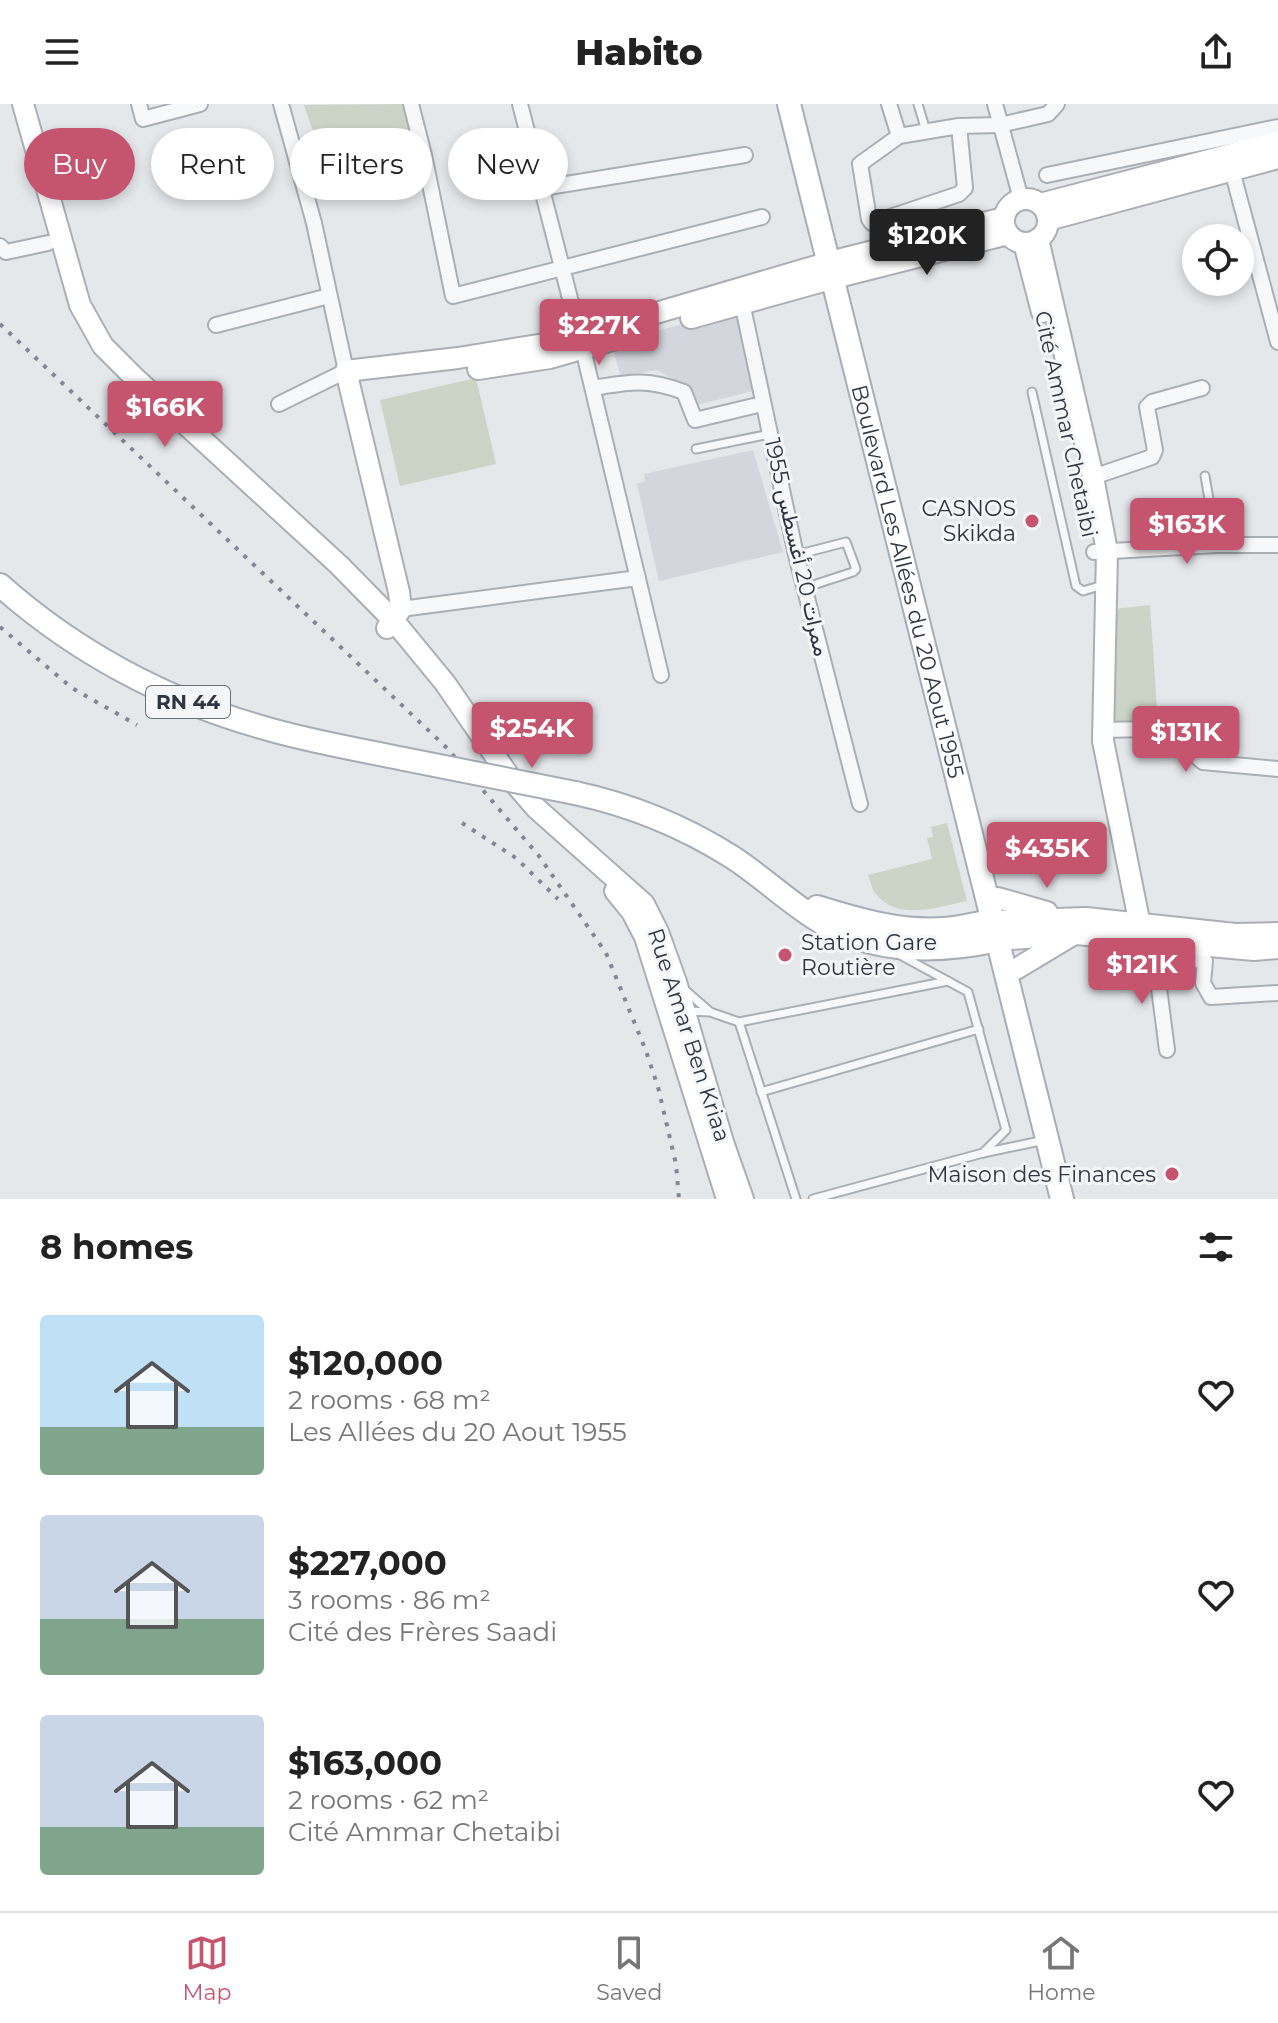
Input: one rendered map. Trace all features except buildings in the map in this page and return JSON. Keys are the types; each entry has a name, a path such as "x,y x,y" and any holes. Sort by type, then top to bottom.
{"main road":[{"path":"11,104 69,310 96,352 127,385 275,518 394,619"},
{"path":"23,104 70,276 84,316 103,346 394,619"},
{"name":"Boulevard Les Allées du 20 Aout 1955","path":"789,104 837,269"},
{"name":"Boulevard Les Allées du 20 Aout 1955","path":"800,104 837,269 992,896 1073,1199"},
{"path":"1229,163 1278,142"},
{"path":"1018,234 1009,206 1036,208 1229,163 1278,158"},
{"path":"394,619 399,592 348,378 557,342 581,342 837,269 1046,231 1036,208"},
{"name":"Cité Ammar Chetaibi","path":"1018,234 1093,477 1101,551 1103,730 1113,821"},
{"name":"Cité Ammar Chetaibi","path":"1018,234 1101,551 1096,587 1091,740 1139,936"},
{"name":"RN 44","path":"0,585 59,633 175,697 282,733 624,805 676,826 731,857 789,898"},
{"name":"Rue Amar Ben Kriaa","path":"394,619 511,779 536,808 582,851 632,912 677,1013 743,1199"},
{"name":"Rue Amar Ben Kriaa","path":"582,851 606,868 644,904 658,932 676,982 677,1013 727,1199"},
{"path":"789,898 820,921 870,942 891,947 915,949 963,937 992,896 1081,926 1254,950 1278,948"},
{"path":"789,898 853,919 887,926 1004,941 1081,926"},
{"path":"1004,941 1037,955 1081,926"},
{"path":"1139,936 1278,933"},
{"name":"Boulevard Les Allées du 20 Aout 1955","path":"1004,941 1062,1199"}],"street":[{"path":"139,104 143,119 200,104"},
{"path":"279,404 348,378 314,223 281,104"},
{"path":"411,104 453,296 762,217"},
{"path":"520,104 526,128"},
{"path":"889,104 899,136"},
{"path":"995,104 1000,125 1036,208"},
{"path":"959,126 965,188 959,194 872,223 860,164 899,136 959,126 1000,125 1048,114 1057,104"},
{"path":"1047,175 1278,127"},
{"path":"568,184 745,155"},
{"path":"1229,163 1272,292 1278,342"},
{"path":"545,200 661,675"},
{"path":"0,246 6,252 48,243"},
{"path":"216,325 329,296"},
{"name":"ممرات 20 أغسطس 1955","path":"741,297 796,555 860,804"},
{"path":"593,388 640,381 664,385 684,392 695,420 762,404"},
{"path":"1093,477 1152,457 1155,450 1147,407 1152,402 1202,388"},
{"path":"1101,551 1278,545"},
{"path":"394,619 638,578"},
{"path":"1103,730 1148,729 1179,742 1203,762 1278,769"},
{"path":"1139,936 1205,961 1203,983 1211,997 1278,993"},
{"path":"1139,936 1167,1050"}],"lane":[{"path":"918,104 926,133"},
{"path":"1032,392 1076,586 1083,591 1096,587"},
{"path":"696,449 770,434"},
{"path":"1205,476 1217,545"},
{"path":"796,555 846,542 856,569 804,588"},
{"path":"870,942 950,980 968,992 1006,1130 983,1153"},
{"path":"677,1013 710,1012 739,1022 950,980"},
{"path":"676,982 710,1012"},
{"path":"739,1022 796,1199"},
{"path":"761,1092 979,1029"},
{"path":"813,1199 1047,1139"}],"shaded area":[{"path":"735,310 753,391 697,405 691,390 657,370 621,377 614,353 627,342 642,335"},
{"path":"753,450 783,552 659,581 637,484 645,481 644,474"}],"green space":[{"path":"403,104 410,128 312,128 304,105"},
{"path":"476,378 496,464 400,486 380,400"},
{"path":"1150,605 1158,725 1110,726 1114,609"},
{"path":"947,823 967,901 918,910 906,910 884,902 874,891 868,875 932,859 927,838 933,837 931,827"}],"railway":[{"path":"0,324 447,748 539,856 606,953 658,1087 676,1164 679,1199"},
{"path":"0,627 72,688 137,725"},
{"path":"462,823 516,858 558,899"}],"place":[{"name":"CASNOS Skikda","path":"1032,521"},
{"name":"Station Gare Routière","path":"785,955"},
{"name":"Maison des Finances","path":"1172,1174"}]}
